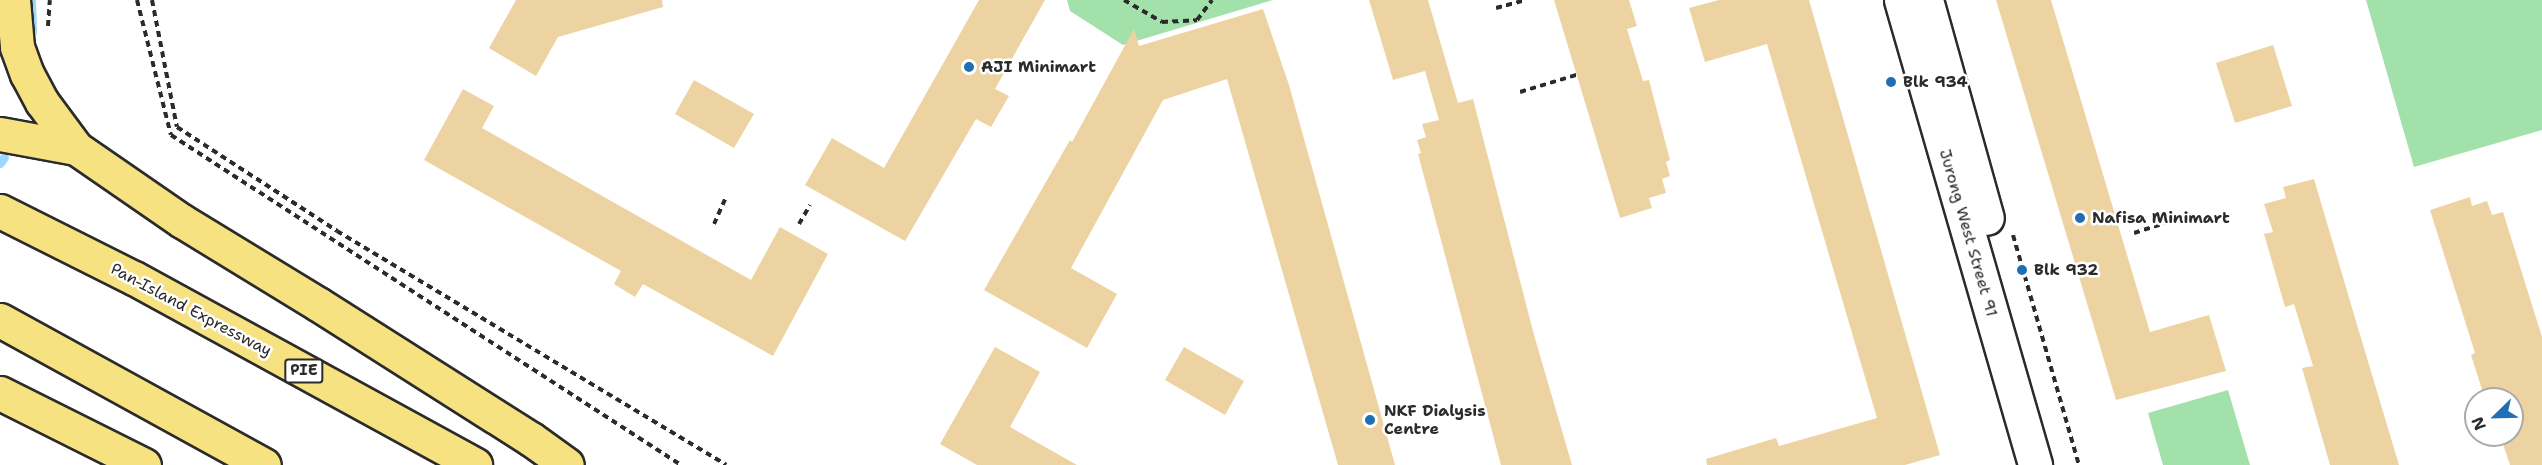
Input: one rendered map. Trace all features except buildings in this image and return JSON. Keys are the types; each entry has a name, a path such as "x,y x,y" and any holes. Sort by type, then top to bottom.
{"highway":[{"path":"13,0 17,47 27,74 42,102 76,148 182,222 318,304 522,433 567,465"},
{"path":"0,134 76,148"},
{"name":"Pan-Island Expressway","path":"0,211 134,278 475,465"},
{"path":"0,320 264,465"},
{"path":"0,393 144,465"}],"street":[{"name":"Jurong West Street 91","path":"1901,0 2035,465"},
{"name":"Jurong West Street 91","path":"1926,0 2057,465"}],"path":[{"path":"137,0 171,135 681,465"},
{"path":"152,0 177,128 337,231 726,465"},
{"path":"1124,0 1162,22 1197,20 1212,0"},
{"path":"1496,8 1526,0"},
{"path":"1520,92 1576,75"},
{"path":"714,224 726,197"},
{"path":"799,224 810,205"},
{"path":"2134,233 2165,223"},
{"path":"2009,224 2079,465"}],"green space":[{"path":"1067,0 1273,0 1123,45 1070,11"},
{"path":"2366,0 2542,0 2542,130 2414,167"},
{"path":"2228,390 2250,465 2163,465 2148,413"}],"waterway":[{"path":"31,0 32,32"},
{"path":"0,163 4,157"}],"place":[{"name":"AJI Minimart","path":"969,67"},
{"name":"Blk 934","path":"1891,82"},
{"name":"Nafisa Minimart","path":"2080,218"},
{"name":"Blk 932","path":"2022,270"},
{"name":"NKF Dialysis Centre","path":"1370,420"}]}
